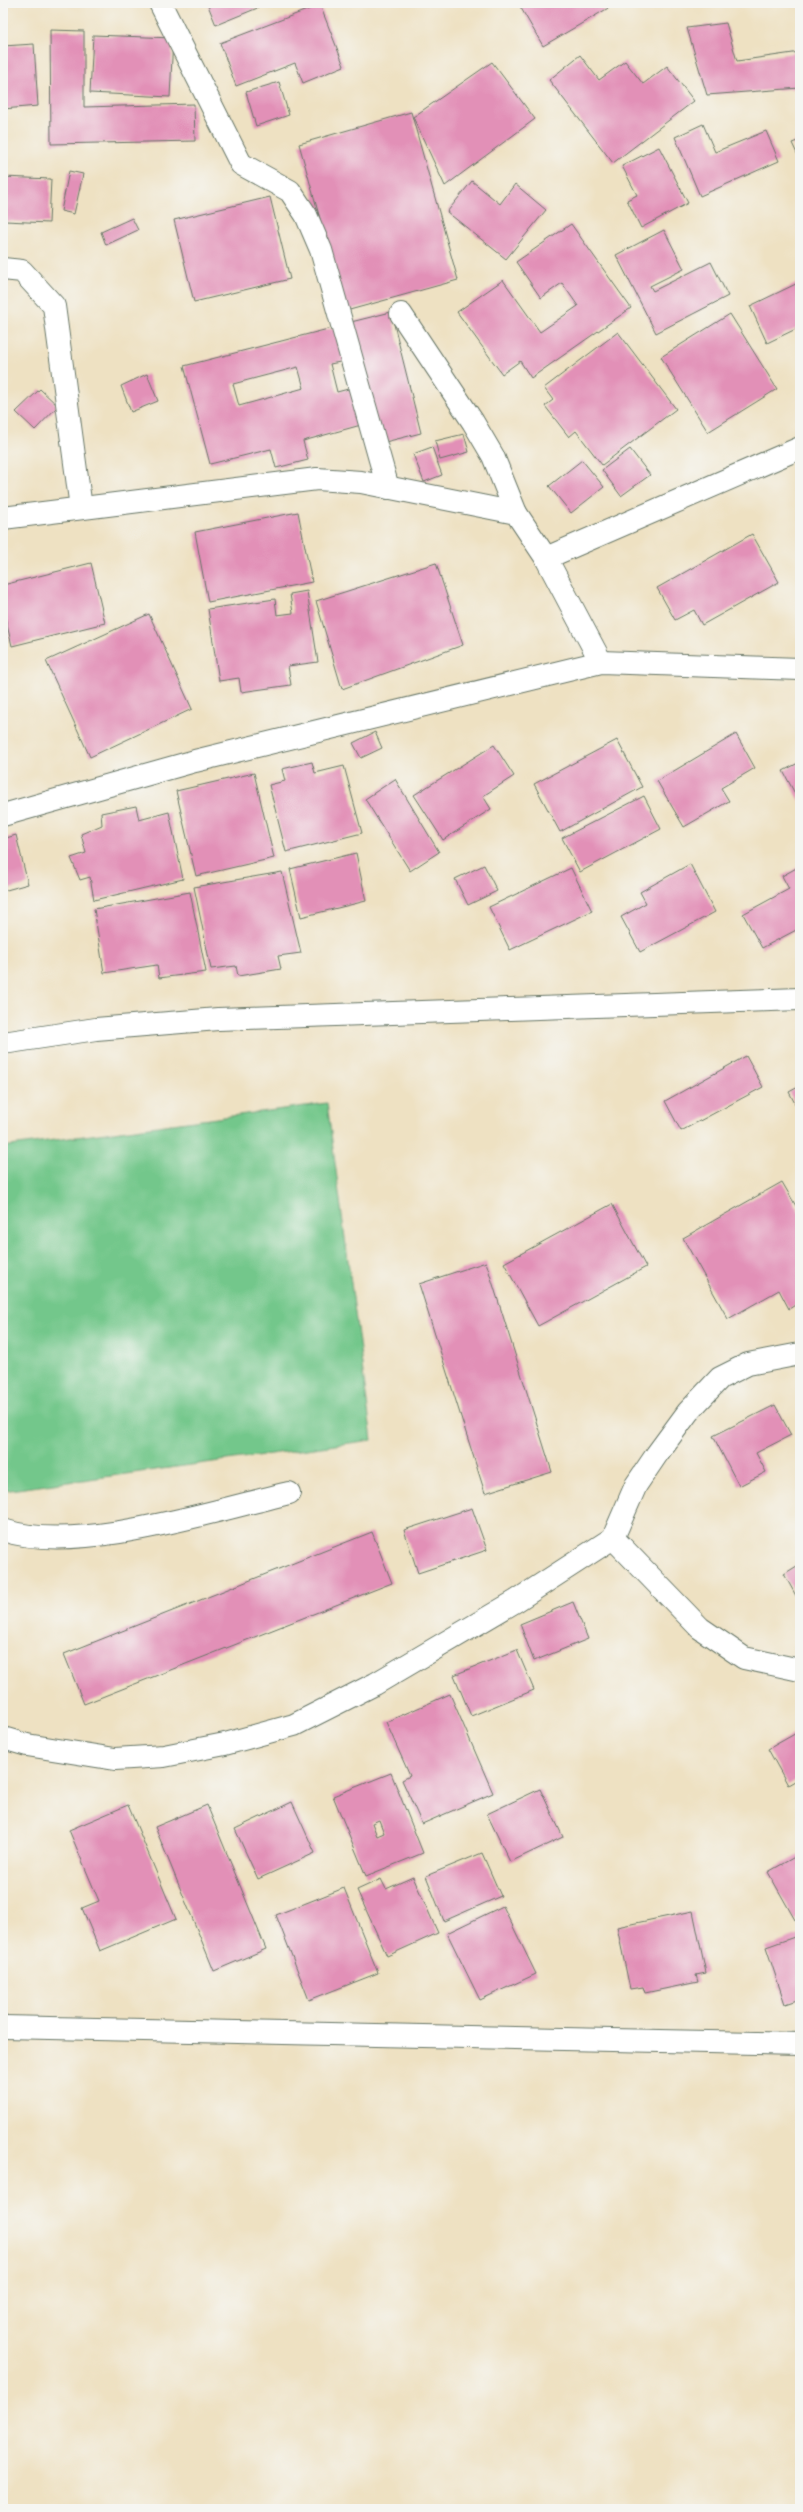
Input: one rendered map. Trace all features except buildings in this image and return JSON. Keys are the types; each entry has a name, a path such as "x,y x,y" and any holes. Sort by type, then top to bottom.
{"street":[{"path":"160,3 240,164 290,191 306,214 321,250 388,488"},
{"path":"3,269 22,271 54,306 81,508"},
{"path":"401,314 473,422 493,456 516,513 546,558 601,662"},
{"path":"546,558 800,448"},
{"path":"3,518 317,479 361,482 516,513"},
{"path":"3,814 195,761 601,662 800,669"},
{"path":"3,1043 96,1029 218,1019 800,999"},
{"path":"3,1738 41,1748 116,1759 164,1756 217,1745 294,1725 388,1676 516,1601 614,1538 636,1485 656,1454 688,1412 720,1378 748,1364 800,1354"},
{"path":"3,1530 17,1535 67,1538 126,1531 289,1493"},
{"path":"614,1538 700,1628 744,1658 800,1670"},
{"path":"3,2027 800,2044"}],"green space":[{"path":"327,1103 372,1440 3,1491 3,1147"}]}
